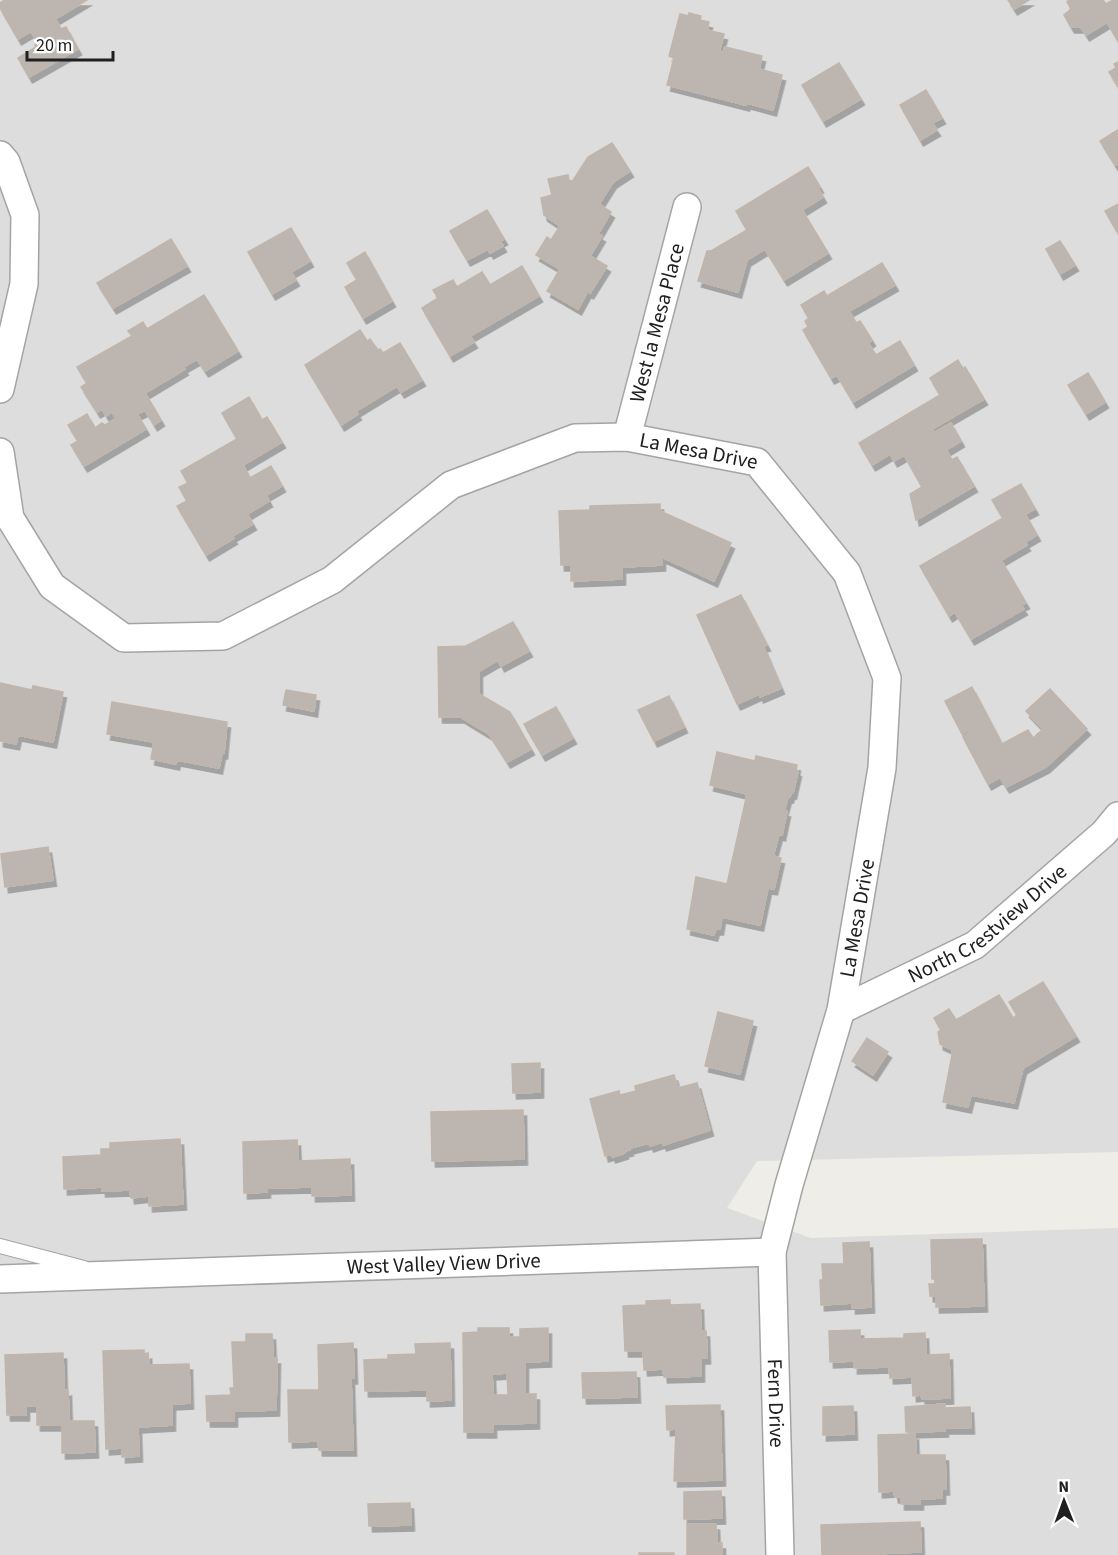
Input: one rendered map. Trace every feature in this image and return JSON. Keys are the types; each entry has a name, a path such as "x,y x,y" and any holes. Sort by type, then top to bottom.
{"street":[{"path":"0,155 6,162 25,215 24,284 0,389"},
{"name":"West la Mesa Place","path":"627,437 687,207"},
{"name":"La Mesa Drive","path":"0,452 10,518 52,586 124,638 223,636 332,580 451,485 575,438 627,437 758,462 847,573 887,678 882,768 841,1010 789,1185 772,1252"},
{"name":"North Crestview Drive","path":"841,1010 975,945 1104,833 1118,816"},
{"name":"West Valley View Drive","path":"0,1279 772,1252"},
{"name":"Fern Drive","path":"772,1252 780,1555"}],"lane":[{"name":"West Valley View Drive","path":"0,1246 115,1276"}],"shaded area":[{"path":"0,0 1118,0 1118,1152 757,1161 727,1208 811,1238 1118,1228 1118,1555 0,1555"}],"building":[{"path":"5,0 87,0 55,19 61,29 66,27 78,49 29,77 18,58 36,47 38,43 31,31 18,39 0,8 0,3"},
{"path":"1008,0 1029,0 1014,9"},
{"path":"1069,0 1103,0 1106,4 1118,0 1118,41 1107,22 1086,35 1081,27 1071,27 1064,15 1071,9 1067,2"},
{"path":"689,13 701,16 700,20 709,22 707,30 724,34 719,52 723,53 725,47 762,56 759,69 782,75 773,110 667,85 674,58 669,56 680,14 689,16"},
{"path":"1118,62 1118,86 1109,72 1116,68 1114,64"},
{"path":"839,63 861,99 823,121 802,85"},
{"path":"926,90 942,118 932,123 937,130 920,140 900,105"},
{"path":"1118,130 1118,163 1115,165 1100,141"},
{"path":"612,143 630,171 613,182 599,204 611,212 598,234 602,236 590,256 607,266 578,309 547,291 560,269 536,255 547,237 551,240 560,226 544,215 541,198 552,195 548,179 568,175 570,185 588,157"},
{"path":"808,167 823,197 802,210 828,253 784,280 765,249 747,260 738,292 698,281 707,251 711,251 747,230 736,211"},
{"path":"1118,204 1118,233 1105,211"},
{"path":"487,210 504,239 500,241 503,246 490,253 488,249 467,260 450,231"},
{"path":"291,228 310,261 291,272 296,280 272,294 248,252"},
{"path":"171,239 187,266 113,308 97,283"},
{"path":"1060,241 1075,265 1060,274 1046,249"},
{"path":"365,252 392,301 363,318 345,287 357,280 347,263"},
{"path":"882,263 895,285 849,311 856,323 860,321 872,340 868,343 876,355 900,341 914,365 853,402 837,375 831,378 803,330 808,327 805,321 809,318 801,305 824,291 827,296"},
{"path":"522,266 539,296 470,336 474,342 450,356 422,308 438,298 433,290 453,280 457,287 482,272 490,285"},
{"path":"204,295 238,351 205,371 197,359 183,367 185,369 145,393 161,420 154,425 145,410 137,414 146,429 84,466 71,445 78,441 68,425 87,414 95,428 102,423 105,425 116,419 112,412 106,416 102,409 97,412 81,387 87,383 77,367 132,336 128,331 143,322 147,329"},
{"path":"360,330 367,341 370,339 383,353 400,343 422,380 401,392 397,386 356,411 358,414 341,425 305,365"},
{"path":"958,360 963,369 965,367 984,399 932,429 934,433 951,423 961,441 946,450 952,460 957,457 974,486 916,520 910,494 922,487 904,455 894,461 890,454 872,465 859,443 940,395 930,378"},
{"path":"1088,373 1105,402 1086,414 1068,385"},
{"path":"249,397 262,420 267,417 282,442 243,465 250,478 271,466 282,486 266,495 269,501 247,514 253,524 206,555 177,506 187,501 179,487 188,483 181,471 237,439 222,413"},
{"path":"1021,484 1035,509 1025,514 1037,535 1025,542 1027,545 1001,560 1026,603 1021,605 1024,609 971,639 955,612 949,616 920,566 1003,518 992,500"},
{"path":"660,504 660,511 731,543 714,581 662,557 662,565 622,567 622,579 571,581 571,565 561,565 559,511 590,510 590,506"},
{"path":"741,595 767,645 763,646 781,688 760,697 759,694 737,704 697,615"},
{"path":"513,622 529,651 501,666 498,660 479,671 479,694 510,712 531,749 507,762 489,734 461,717 439,717 438,647 466,646"},
{"path":"0,683 32,690 33,686 63,692 53,742 18,735 16,744 0,741"},
{"path":"972,687 1002,744 1028,730 1033,738 1043,729 1026,711 1050,689 1087,729 1046,767 1006,787 1000,777 988,784 963,737 970,733 969,730 962,734 945,701"},
{"path":"286,690 316,695 314,711 283,705"},
{"path":"669,696 684,727 654,741 638,710"},
{"path":"112,702 227,722 224,753 222,753 219,768 177,760 176,764 151,759 154,742 107,734"},
{"path":"556,707 573,738 542,755 524,724"},
{"path":"717,752 755,761 756,756 797,765 796,770 798,771 793,793 788,797 784,811 787,811 782,835 779,834 773,856 781,858 774,889 768,888 760,925 722,917 720,929 716,929 714,935 687,929 696,877 727,884 747,794 710,785"},
{"path":"48,847 53,880 5,887 1,854"},
{"path":"1043,982 1076,1036 1023,1068 1014,1103 971,1095 968,1107 943,1102 953,1050 940,1044 938,1032 941,1030 934,1018 949,1009 956,1020 999,995 1013,1018 1017,1015 1009,1002"},
{"path":"718,1012 753,1021 740,1074 705,1066"},
{"path":"867,1038 888,1052 873,1075 852,1061"},
{"path":"540,1063 540,1092 513,1093 512,1064"},
{"path":"674,1075 678,1088 697,1083 710,1130 663,1145 662,1142 650,1146 649,1143 630,1148 625,1153 612,1157 611,1154 605,1156 590,1099 619,1091 620,1095 636,1091 635,1086"},
{"path":"523,1110 524,1159 432,1161 431,1112"},
{"path":"180,1139 183,1204 149,1206 149,1196 131,1198 130,1190 102,1191 102,1187 64,1189 63,1157 101,1155 101,1149 110,1149 110,1143"},
{"path":"297,1140 298,1161 350,1159 351,1195 312,1196 312,1187 267,1188 267,1192 244,1193 243,1142"},
{"path":"982,1239 984,1306 936,1307 936,1296 930,1296 929,1284 935,1284 935,1279 932,1279 931,1240"},
{"path":"869,1242 871,1307 852,1308 852,1303 821,1305 822,1264 844,1264 843,1243"},
{"path":"670,1300 670,1305 700,1304 701,1331 706,1331 707,1358 701,1358 701,1376 664,1377 663,1369 644,1370 643,1351 625,1351 623,1306 646,1305 646,1301"},
{"path":"478,1328 509,1328 509,1337 520,1337 520,1329 548,1328 548,1361 525,1362 525,1394 536,1394 536,1423 493,1424 493,1432 464,1432 463,1333 478,1332","holes":["507,1373 508,1395 493,1395 492,1374"]},
{"path":"860,1330 860,1339 904,1338 904,1334 925,1333 926,1355 949,1354 950,1398 922,1399 921,1395 913,1396 912,1377 890,1378 889,1367 854,1368 854,1361 830,1362 829,1331"},
{"path":"246,1334 272,1334 273,1358 277,1358 276,1410 234,1411 234,1421 207,1421 206,1396 231,1395 230,1388 234,1388 232,1342 246,1342"},
{"path":"353,1343 354,1378 351,1378 353,1450 319,1450 318,1441 289,1442 288,1390 319,1390 318,1345"},
{"path":"450,1343 451,1400 427,1401 427,1390 365,1391 364,1360 388,1359 388,1355 416,1354 415,1344"},
{"path":"144,1350 144,1354 148,1353 149,1365 189,1364 190,1403 172,1404 172,1425 138,1427 139,1456 122,1457 122,1448 106,1449 103,1351"},
{"path":"63,1353 64,1391 68,1390 69,1421 94,1421 95,1452 62,1453 62,1425 37,1425 37,1406 26,1406 26,1415 7,1415 5,1355"},
{"path":"636,1372 637,1397 583,1398 582,1373"},
{"path":"945,1404 945,1408 970,1407 971,1428 906,1432 905,1407"},
{"path":"720,1405 722,1480 674,1481 676,1429 667,1430 666,1406"},
{"path":"853,1406 854,1434 823,1435 823,1407"},
{"path":"915,1434 916,1455 945,1455 946,1489 942,1489 942,1498 920,1499 920,1504 901,1504 901,1497 895,1497 894,1491 879,1492 878,1435"},
{"path":"721,1491 722,1518 684,1519 684,1492"},
{"path":"410,1503 411,1525 369,1526 368,1504"},
{"path":"920,1522 921,1552 886,1553 886,1555 822,1555 821,1525"},
{"path":"687,1524 716,1524 717,1543 722,1543 722,1555 687,1555"},
{"path":"639,1553 674,1553 674,1555 639,1555"}]}
